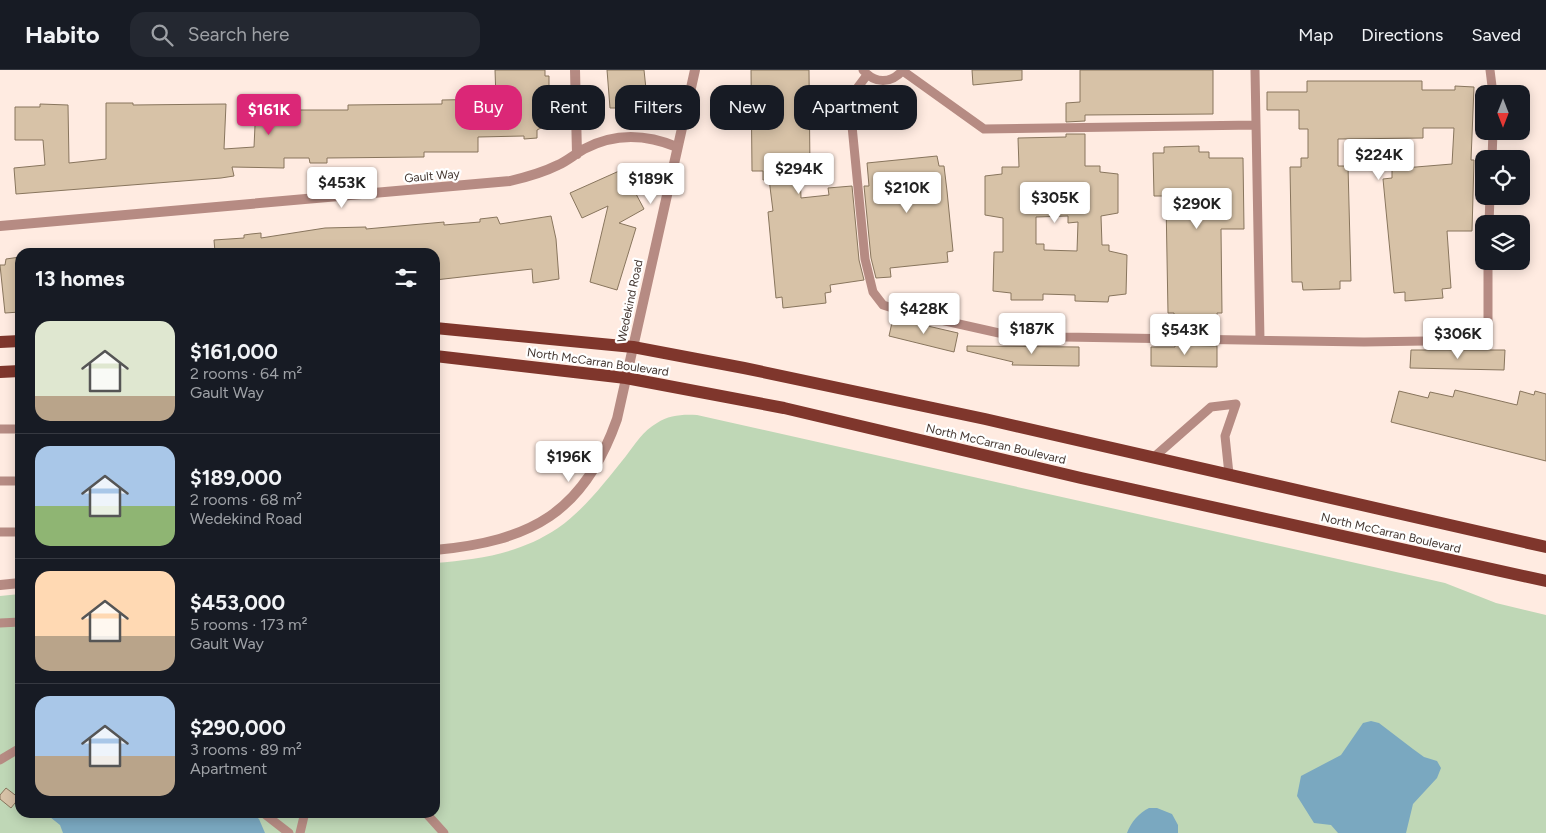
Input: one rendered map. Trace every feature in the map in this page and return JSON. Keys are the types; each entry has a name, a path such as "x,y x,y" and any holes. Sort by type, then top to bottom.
{"main road":[{"name":"North McCarran Boulevard","path":"440,328 633,347 975,417 1546,548"},
{"path":"0,342 15,341"},
{"name":"North McCarran Boulevard","path":"440,357 626,378 784,408 1081,478 1546,581"},
{"path":"0,372 15,371"}],"street":[{"path":"576,70 577,154"},
{"name":"Wedekind Road","path":"440,549 474,546 505,539 541,524 559,510 595,469 606,449 617,419 695,70"},
{"name":"Gault Way","path":"0,226 510,181 537,175 601,141 620,137 644,137 677,147"},
{"path":"0,585 15,584"}],"lane":[{"path":"1256,125 984,128 903,70 890,80 874,79 865,72 855,91 852,126 865,259 873,292 883,305 905,312 999,333 1064,337 1260,340 1488,340 1488,270"},
{"path":"1256,70 1260,340"},
{"path":"1490,70 1492,85"},
{"path":"1153,458 1210,407 1236,404 1225,436 1229,474"},
{"path":"0,429 15,429"},
{"path":"0,481 15,481"},
{"path":"0,532 15,532"},
{"path":"0,623 15,622"},
{"path":"0,760 15,751"},
{"path":"270,818 289,833"},
{"path":"300,833 304,818"},
{"path":"430,818 444,833"}],"green space":[{"path":"681,415 697,415 1445,583 1496,603 1546,615 1546,833 0,833 0,596 15,594 15,818 440,818 440,562 499,554 529,544 558,528 586,504 652,426 662,420"}],"water":[{"path":"1371,721 1379,723 1424,757 1437,761 1441,768 1437,778 1413,804 1406,833 1338,833 1331,825 1314,823 1297,796 1301,776 1341,755 1363,723"},
{"path":"1149,808 1157,808 1172,814 1178,825 1178,833 1127,833 1136,818"},
{"path":"51,818 258,818 265,833 63,833 60,825"}],"building":[{"path":"495,70 545,70 545,76 549,76 549,85 532,85 532,130 537,130 537,138 524,139 524,136 478,137 478,152 424,152 424,157 327,158 327,163 310,163 309,158 284,158 284,168 232,167 234,176 221,178 16,194 14,168 45,165 43,140 15,140 15,107 40,107 40,104 68,105 69,163 106,159 106,103 133,103 133,105 226,104 224,149 254,147 256,104 283,104 283,110 348,110 348,105 442,104 442,100 455,100 455,130 522,130 522,85 496,85"},
{"path":"607,70 644,70 646,85 615,85 615,108 610,108"},
{"path":"751,70 809,70 809,85 794,85 794,130 810,130 810,170 800,170 801,198 829,195 828,188 852,186 859,260 864,280 830,285 831,292 825,293 826,303 783,308 782,297 776,298 768,212 773,211 769,179 763,180 763,171 752,171 752,130 784,130 784,85 751,85"},
{"path":"972,70 1022,70 1022,80 973,85"},
{"path":"1080,70 1213,70 1213,114 1085,115 1085,121 1066,122 1066,103 1080,102"},
{"path":"1307,81 1422,81 1422,90 1455,90 1455,86 1474,87 1471,160 1474,160 1472,231 1447,231 1451,288 1442,289 1443,298 1405,301 1405,292 1394,293 1383,179 1392,178 1392,169 1452,164 1454,128 1423,128 1423,138 1338,139 1338,166 1348,166 1351,281 1340,281 1340,289 1303,290 1302,282 1292,282 1290,167 1301,167 1301,158 1308,158 1308,129 1299,129 1299,110 1267,110 1267,92 1307,92"},
{"path":"1066,134 1085,134 1085,166 1100,166 1100,172 1118,174 1118,213 1101,216 1102,245 1109,245 1109,251 1127,255 1126,294 1109,296 1108,302 1075,301 1075,295 1043,294 1043,300 1011,300 1011,293 993,291 994,252 1003,252 1003,218 985,215 985,176 1002,174 1002,167 1019,167 1018,138 1066,137","holes":["1068,216 1068,223 1078,222 1077,251 1044,250 1044,244 1036,244 1036,217"]},
{"path":"1199,146 1199,152 1209,152 1209,158 1243,158 1244,229 1221,229 1222,313 1217,313 1217,333 1174,333 1174,313 1168,313 1166,201 1165,196 1154,196 1153,153 1164,153 1164,147"},
{"path":"937,156 939,166 944,166 947,191 953,251 947,252 948,262 890,268 891,277 876,278 871,258 864,186 869,186 867,163"},
{"path":"628,167 640,192 636,194 644,209 619,223 636,228 617,290 590,282 608,206 582,218 570,193"},
{"path":"551,216 556,239 559,279 533,283 532,269 440,279 440,248 215,248 214,240 244,238 244,235 261,233 261,238 325,228 366,227 366,229 444,222 444,225 480,222 480,219 497,217 500,224"},
{"path":"15,258 15,312 5,313 0,265 5,265 6,259"},
{"path":"893,318 958,333 954,352 889,336"},
{"path":"1175,345 1217,346 1217,367 1151,366 1151,347 1175,347"},
{"path":"967,346 1079,347 1079,366 1012,365 1013,362 967,351"},
{"path":"1411,350 1505,350 1504,370 1410,368"},
{"path":"1455,390 1517,405 1520,391 1534,395 1535,391 1546,394 1546,461 1391,422 1399,391 1428,398 1430,392 1453,397"},
{"path":"6,788 15,795 15,803 11,808 0,799 0,795"}]}
